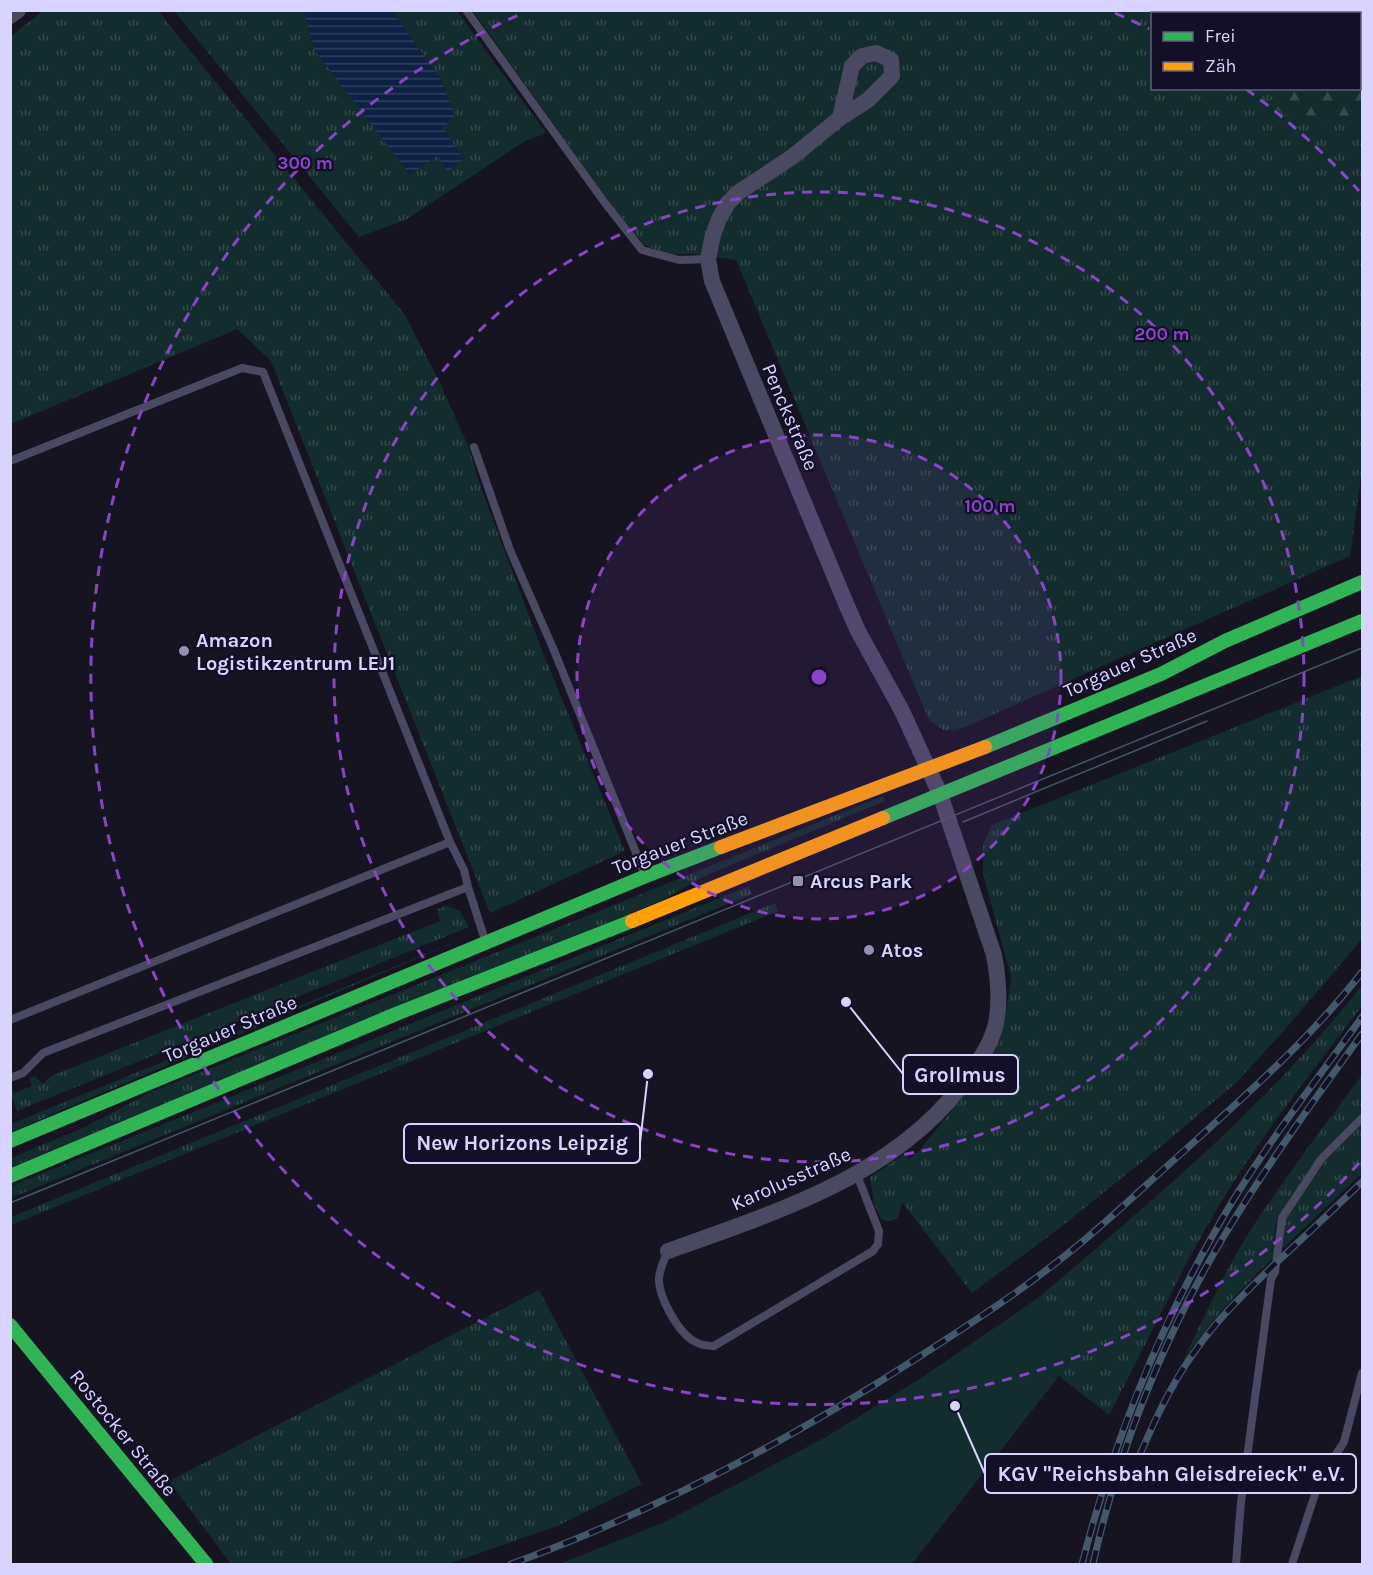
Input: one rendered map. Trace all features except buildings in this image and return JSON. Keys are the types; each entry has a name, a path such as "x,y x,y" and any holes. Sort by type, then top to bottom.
{"main road":[{"name":"Torgauer Straße","path":"10,1141 646,876 928,768 1161,674 1225,641 1362,582"},
{"path":"10,1176 396,1014 682,901 1362,621"},
{"name":"Rostocker Straße","path":"10,1325 206,1564"}],"street":[{"path":"10,16 18,10"},
{"name":"Penckstraße","path":"840,118 792,156 739,192 728,203 713,235 708,259 711,281 718,301 844,599 858,631 902,711 928,768"},
{"name":"Karolusstraße","path":"668,1251 804,1199 857,1175 894,1149 938,1113 964,1084 986,1051 997,1019 999,982 994,955 940,794 928,768"}],"lane":[{"path":"466,10 605,203 642,250 679,260 708,259"},
{"path":"10,461 242,368 263,372 450,842 464,870 486,943"},
{"path":"474,447 510,550 553,648 646,876"},
{"path":"10,1020 450,842"},
{"path":"10,1078 23,1073 43,1053 468,887"},
{"path":"1236,1564 1241,1502 1271,1279 1275,1272 1282,1218 1322,1158 1362,1118"},
{"path":"668,1251 661,1265 658,1280 661,1296 683,1332 692,1341 703,1346 714,1346 873,1251 878,1244 879,1231 857,1175"},
{"path":"1292,1564 1320,1479 1344,1442 1362,1373"}],"green space":[{"path":"44,10 158,11 405,315 438,379 469,448 480,485 543,653 625,851 490,913 271,361 237,329 11,424 11,36"},
{"path":"174,11 304,11 410,175 443,128 440,78 392,11 457,11 546,133 525,141 407,219 359,237"},
{"path":"473,11 1362,11 1362,470 1350,556 956,731 943,730 929,720 736,260 694,254 668,254 644,245 608,200"},
{"path":"1362,11 1362,119 1309,122 1288,116 1275,109 1278,90 1361,90 1361,12 1292,12"},
{"path":"1362,676 1362,939 1237,1082 1057,1230 972,1293 902,1202 898,1219 887,1221 881,1219 874,1204 870,1177 906,1153 909,1160 919,1151 962,1098 985,1064 1005,1020 1011,977 983,874 983,844 992,825"},
{"path":"883,796 885,801 709,874 658,902 11,1167 11,1158 85,1127 149,1093"},
{"path":"749,886 752,894 11,1198 11,1186"},
{"path":"775,903 778,911 11,1225 11,1217"},
{"path":"448,906 460,911 469,927 17,1111 11,1087 14,1093 32,1086 30,1079 34,1076 43,1084 51,1076 440,921 437,909"},
{"path":"467,937 11,1132 11,1124"},
{"path":"1362,985 1362,1006 1268,1131 1217,1209 1188,1260 1109,1415 1059,1376 1079,1347 1038,1298 1166,1188 1249,1111 1326,1029"},
{"path":"1362,1075 1362,1113 1320,1156 1279,1216 1275,1228 1273,1258 1225,1307 1183,1361 1223,1279 1250,1231"},
{"path":"1362,1124 1362,1173 1283,1248 1282,1234 1286,1219 1326,1160"},
{"path":"539,1290 642,1484 557,1526 448,1564 231,1564 169,1481"},
{"path":"1038,1298 1079,1347 1059,1376 912,1564 559,1564 665,1522 826,1437 924,1376"}],"water":[{"path":"304,11 392,11 440,78 455,116 443,128 464,159 448,171 437,156 410,175 315,51"}],"tram line":[{"path":"10,1203 1362,648"},
{"path":"963,822 1207,721"}],"railway":[{"path":"511,1564 616,1522 768,1447 866,1390 1000,1304 1082,1242 1231,1109 1322,1020 1362,972"},
{"path":"1082,1564 1107,1478 1136,1395 1191,1275 1247,1178 1362,1017"},
{"path":"1093,1564 1116,1479 1145,1395 1202,1274 1257,1184 1308,1108 1362,1034"},
{"path":"1129,1481 1168,1395 1187,1362 1207,1335 1245,1293 1362,1182"}],"traffic: fast":[{"path":"985,747 1161,674 1225,641 1362,582"},
{"path":"883,818 1362,621"},
{"path":"10,1141 646,876 721,847"},
{"path":"10,1176 396,1014 632,921"},
{"path":"10,1325 206,1564"}],"traffic: slow":[{"path":"721,847 985,747"},
{"path":"632,921 883,818"}],"place":[{"name":"Amazon Logistikzentrum LEJ1","path":"184,651"},
{"name":"Arcus Park","path":"798,881"},
{"name":"Atos","path":"869,950"},
{"name":"Grollmus","path":"846,1002"},
{"name":"New Horizons Leipzig","path":"648,1074"},
{"name":"KGV \"Reichsbahn Gleisdreieck\" e.V.","path":"955,1406"}]}
